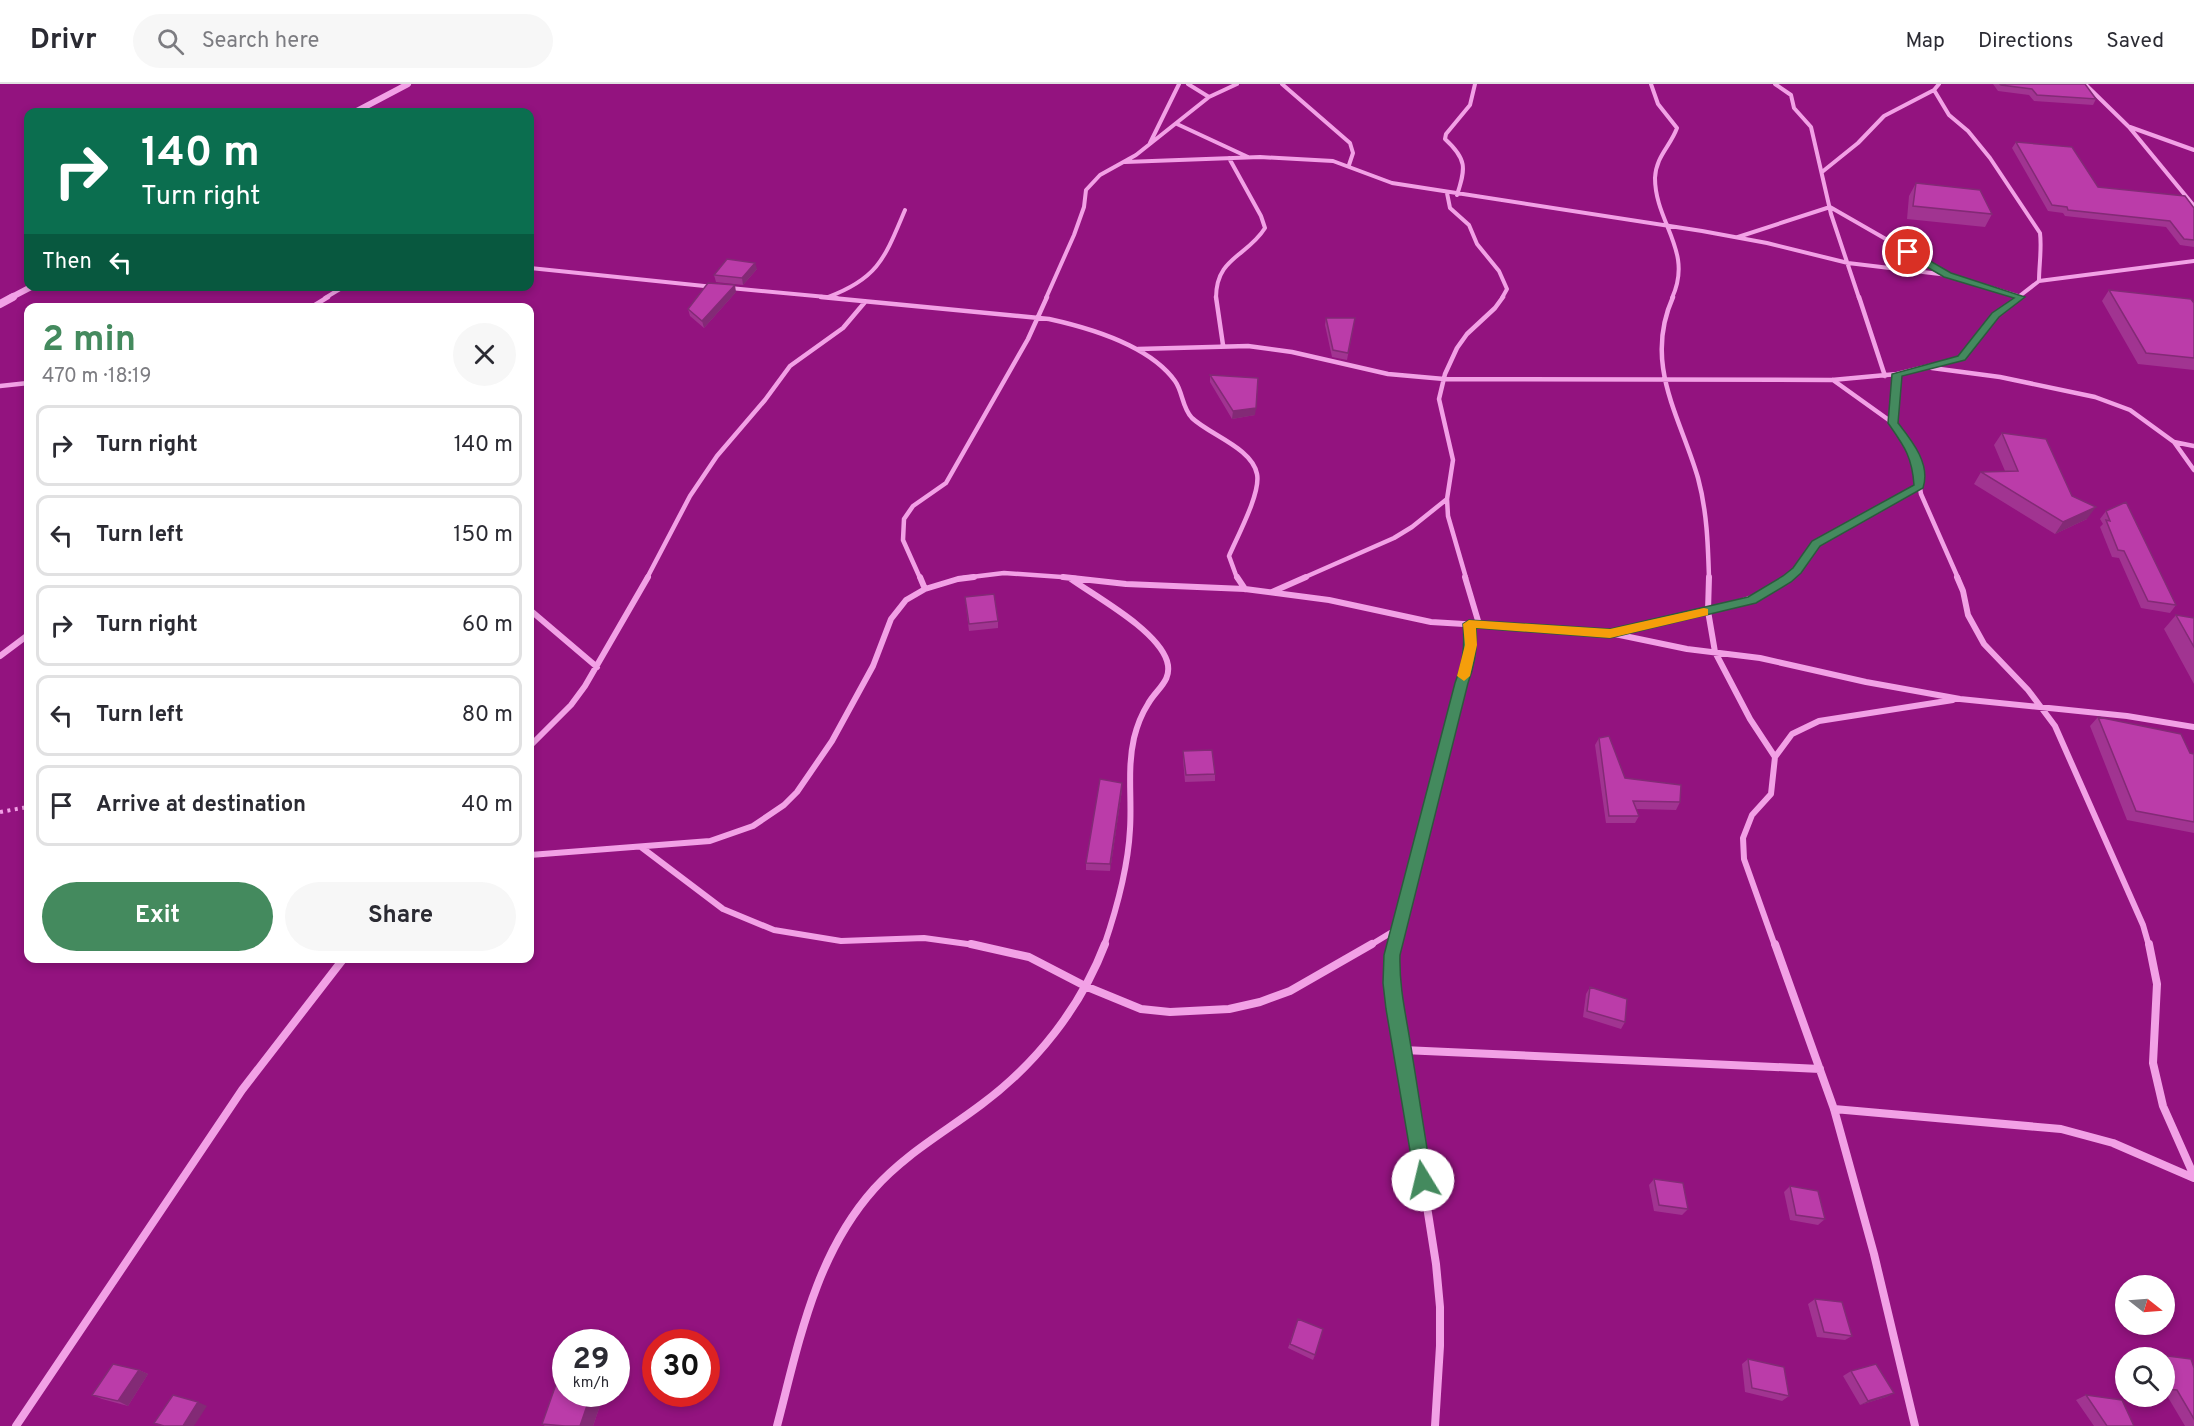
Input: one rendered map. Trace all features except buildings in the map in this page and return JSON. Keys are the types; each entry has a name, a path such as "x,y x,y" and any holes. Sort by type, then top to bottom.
{"street":[{"path":"363,108 408,84"},
{"path":"1149,146 1179,84"},
{"path":"1188,84 1209,97"},
{"path":"925,589 903,540 904,519 913,506 946,483 1028,339 1081,217 1086,190 1100,175 1149,146 1209,97 1237,84"},
{"path":"1282,84 1350,143 1353,153 1349,165"},
{"path":"1457,195 1465,171 1465,161 1459,151 1445,139 1446,134 1470,105 1475,84"},
{"path":"1651,84 1658,104 1677,128 1663,148 1655,169 1657,195 1677,247 1680,281 1665,321 1661,359 1664,381 1698,480 1705,512 1709,562 1708,611 1715,652 1750,719 1775,757"},
{"path":"1775,84 1791,95 1794,108 1811,127 1830,207 1885,376"},
{"path":"1822,172 1858,143 1884,116 1934,90 1939,84"},
{"path":"2085,84 2129,127 2194,206"},
{"path":"1934,90 1948,115 1968,131 1990,158 2040,233 2042,247 2039,258 2039,281"},
{"path":"1178,124 1250,158"},
{"path":"2129,127 2194,150"},
{"path":"1125,162 1229,158 1324,160 1349,165 1392,183 1737,238 1848,263 1948,275 2021,297"},
{"path":"1223,345 1215,305 1221,278 1227,264 1258,240 1265,228 1261,216 1229,158"},
{"path":"1447,193 1449,206 1470,226 1484,255 1503,276 1507,288 1501,301 1464,336 1440,389 1440,409 1448,429 1453,460 1447,499 1448,516 1479,624"},
{"path":"1737,238 1830,207 1948,275"},
{"path":"826,298 852,289 870,276 882,260 906,210"},
{"path":"1138,349 1223,345 1281,350 1388,374 1444,379 1832,380 1885,376 1928,368 1962,358 1996,315 2039,281 2194,261"},
{"path":"534,268 1037,319 1071,324 1138,349 1156,361 1176,382 1191,417 1247,456 1254,464 1258,481 1256,489 1229,556 1237,578 1245,589"},
{"path":"0,304 24,291"},
{"path":"318,303 337,291"},
{"path":"534,742 571,705 597,667 663,551 690,496 717,456 765,400 790,366 843,328 865,302"},
{"path":"1928,368 2000,377 2095,397 2130,410 2174,442 2194,470"},
{"path":"1893,423 1897,374"},
{"path":"1832,380 1893,423 1912,449 1918,467 1919,486 1928,513 1963,591 1968,615 1974,628 1998,660 2042,706 2065,746 2144,925 2157,984 2153,1063 2163,1106 2194,1177"},
{"path":"0,386 24,383"},
{"path":"2174,442 2194,446"},
{"path":"1610,633 1752,600 1775,588 1797,570 1816,544 1919,486"},
{"path":"1271,592 1394,538 1412,527 1447,499"},
{"path":"534,855 688,844 732,835 753,826 784,805 806,779 848,714 873,666 897,609 906,600 925,589 958,579 993,574 1029,574 1126,584 1245,589 1329,600 1412,619 1610,633 1715,652 1760,657 1866,682 1960,699 2127,716 2194,727"},
{"path":"777,1426 814,1289 830,1253 850,1220 872,1191 898,1164 990,1098 1017,1074 1066,1018 1104,948 1116,915 1125,872 1130,831 1128,774 1136,733 1147,703 1167,678 1168,666 1159,644 1149,633 1071,579"},
{"path":"534,612 597,667"},
{"path":"1435,1426 1440,1307 1436,1264 1391,983 1392,955 1461,683 1468,664 1471,645 1469,624"},
{"path":"0,656 24,638"},
{"path":"1915,1426 1874,1254 1834,1109 1742,848 1746,826 1752,815 1771,794 1775,757 1791,734 1819,721 1960,699"},
{"path":"640,847 723,909 774,930 841,941 924,938 986,946 1029,957 1085,986 1141,1009 1170,1012 1229,1009 1260,1002 1290,991 1397,929"},
{"path":"16,1426 242,1090 340,963"},
{"path":"1403,1050 1820,1069"},
{"path":"1834,1109 2061,1129 2088,1134 2133,1149 2194,1177"}],"path":[{"path":"0,812 24,808"}],"slow traffic":[{"path":"1464,676 1471,645 1469,624 1610,633 1704,612"}],"route":[{"path":"1423,1180 1401,1037 1394,1009 1391,983 1392,955 1461,683 1468,664 1471,645 1469,624 1610,633 1752,600 1787,579 1797,570 1816,544 1840,533 1919,486 1916,458 1904,435 1893,423 1897,374 1962,358 1996,315 2021,297 1948,275 1908,252"}]}
